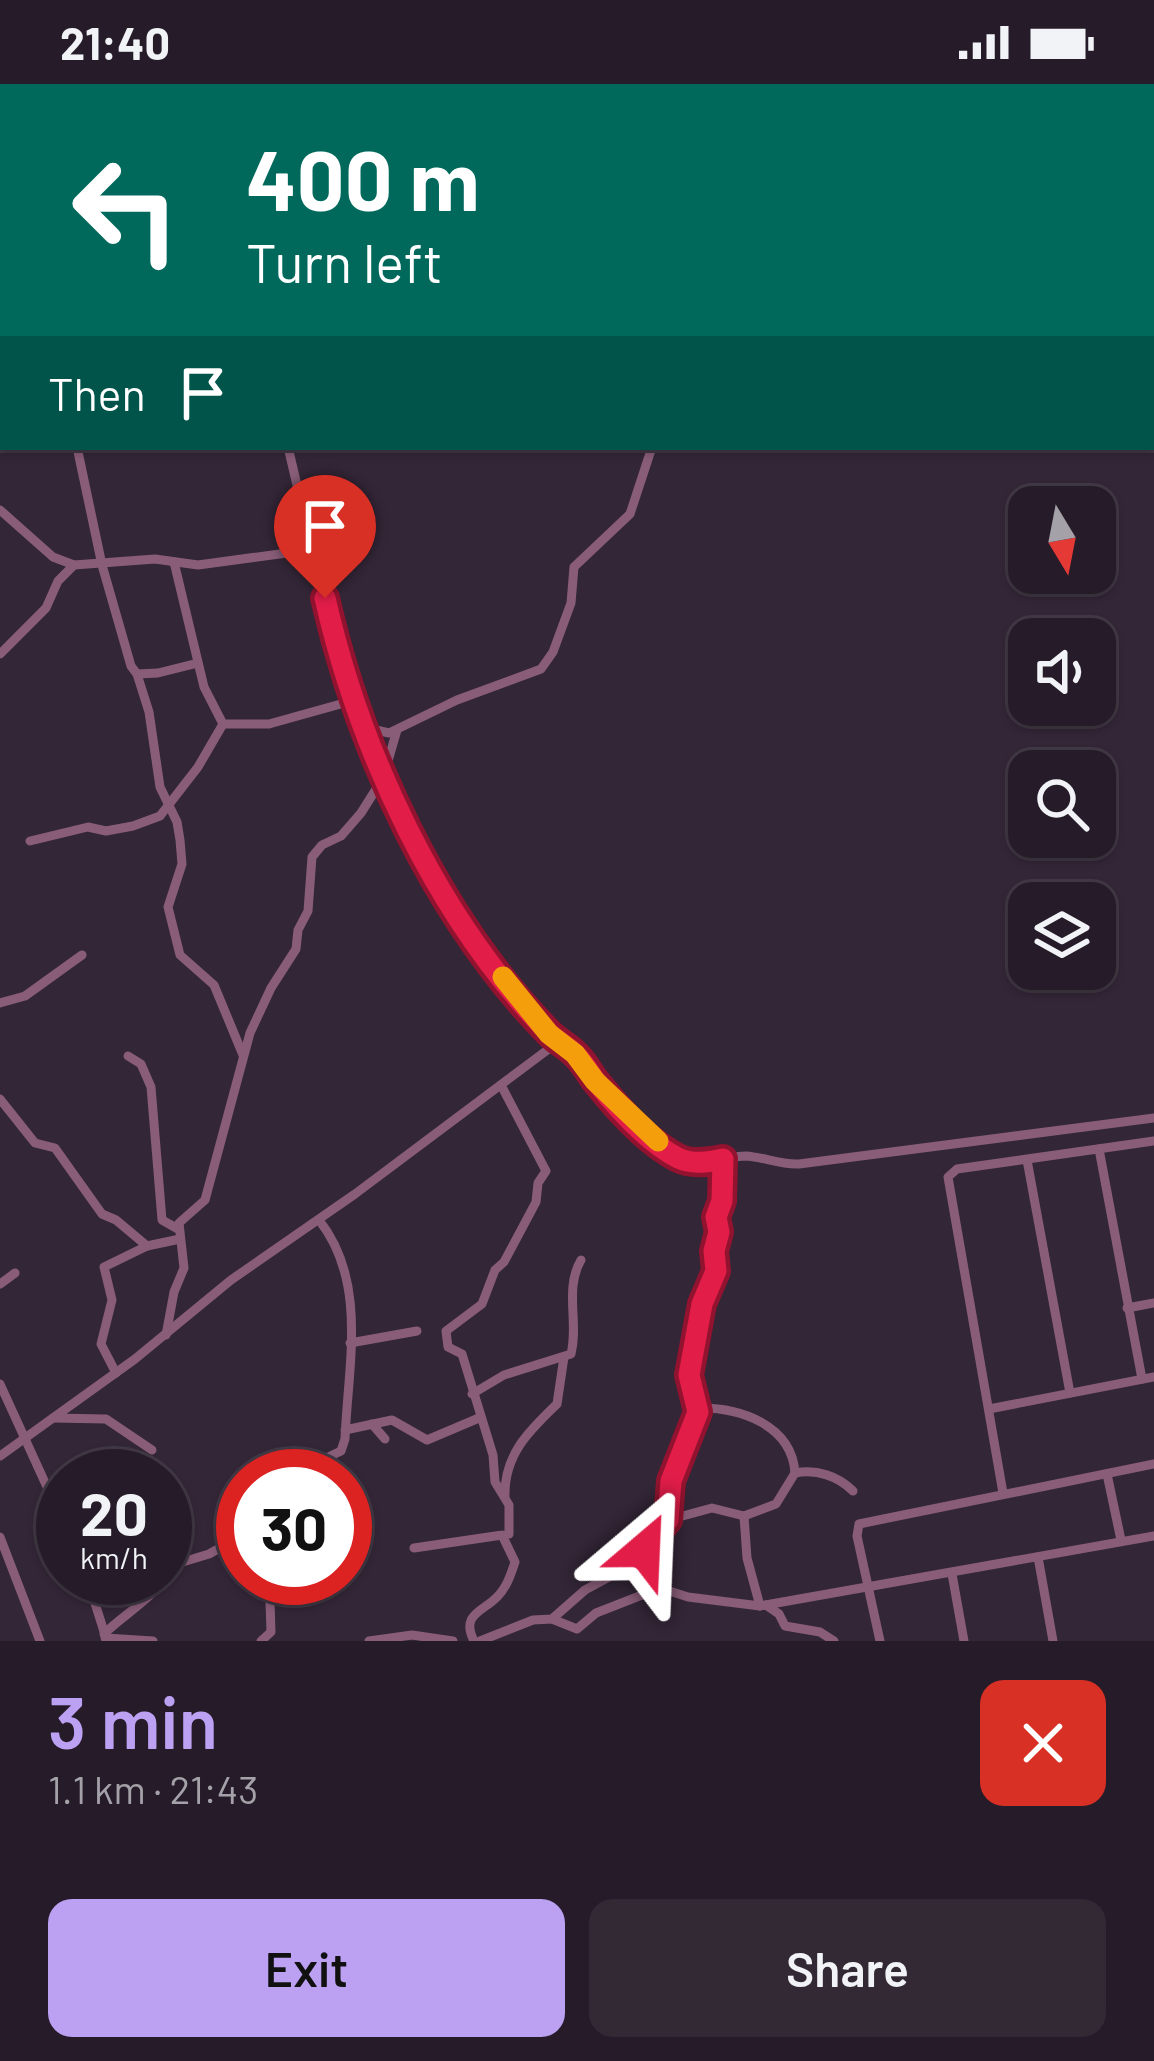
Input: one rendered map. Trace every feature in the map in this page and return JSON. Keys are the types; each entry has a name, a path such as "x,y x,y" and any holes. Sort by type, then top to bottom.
{"street":[{"path":"78,450 102,565 149,712 160,787 177,822 182,860 168,899 180,955 220,994 243,1055"},
{"path":"0,510 53,557 74,565 147,559 198,565 302,552 309,542 308,529 289,450"},
{"path":"363,727 385,734 397,730 546,664 571,603 574,567 630,514 651,450"},
{"path":"302,552 319,568 338,656 383,778 415,843 470,934 558,1042 575,1054 639,1126 676,1157 703,1162 744,1156 787,1165 1154,1118"},
{"path":"174,562 204,687 223,724"},
{"path":"0,654 46,608 58,581 74,565"},
{"path":"137,674 158,674 198,663"},
{"path":"223,724 269,724 355,700"},
{"path":"31,841 88,827 106,831 133,826 160,816 199,767 223,724"},
{"path":"166,1335 184,1268 181,1220 205,1200 243,1055 271,988 296,949 299,925 308,911 312,857 322,845 340,836 383,778 397,730"},
{"path":"0,1003 26,996 82,956"},
{"path":"0,1456 166,1335 231,1280 558,1042"},
{"path":"128,1056 141,1064 151,1087 162,1220 179,1234"},
{"path":"501,1085 546,1171 538,1183 536,1202 494,1273 482,1304 446,1331 448,1347 462,1354 490,1448 495,1482 505,1496"},
{"path":"1,1100 35,1143 55,1148 102,1214 147,1246"},
{"path":"1003,1493 948,1177 956,1169 1154,1142"},
{"path":"1100,1149 1142,1379"},
{"path":"552,1619 585,1590 620,1571 668,1520 671,1481 697,1408 689,1375 702,1304 716,1271 723,1159"},
{"path":"1027,1160 1070,1393"},
{"path":"319,1220 332,1237 350,1282 341,1449"},
{"path":"116,1373 101,1344 112,1300 104,1267 179,1234"},
{"path":"472,1394 503,1375 573,1350 571,1278 581,1260"},
{"path":"0,1283 15,1274"},
{"path":"1127,1308 1154,1304"},
{"path":"350,1343 417,1331"},
{"path":"414,1548 509,1534 507,1470 529,1426 557,1404 564,1357"},
{"path":"989,1409 1154,1377"},
{"path":"0,1384 36,1462"},
{"path":"668,1520 712,1508 743,1516 776,1504 796,1473 789,1446 752,1415 697,1408"},
{"path":"53,1418 114,1422 151,1449"},
{"path":"345,1430 392,1420 428,1440 479,1418"},
{"path":"372,1424 385,1439"},
{"path":"490,1448 516,1449"},
{"path":"880,1641 857,1536 859,1524 1154,1465"},
{"path":"796,1473 814,1470 843,1481 853,1491"},
{"path":"1107,1474 1120,1540"},
{"path":"743,1516 747,1558 763,1605 779,1614 785,1626 834,1641"},
{"path":"502,1535 514,1563 499,1596 477,1608 470,1626 477,1641 533,1620 552,1619 577,1629 596,1613 659,1588 688,1597 763,1605 1154,1536"},
{"path":"0,1537 40,1641"},
{"path":"1038,1557 1053,1641"},
{"path":"952,1574 964,1641"},
{"path":"95,1605 105,1638"},
{"path":"105,1638 138,1605"},
{"path":"261,1641 271,1632 270,1605"},
{"path":"370,1641 412,1635 453,1641"},
{"path":"105,1638 153,1641"}],"slow traffic":[{"path":"503,977 549,1034 575,1054 595,1081 658,1141"}],"route":[{"path":"325,598 338,656 383,778 415,843 470,934 549,1034 575,1054 639,1126 681,1160 723,1159 716,1271 702,1304 688,1382 698,1412 671,1481 668,1520 644,1550"}]}
